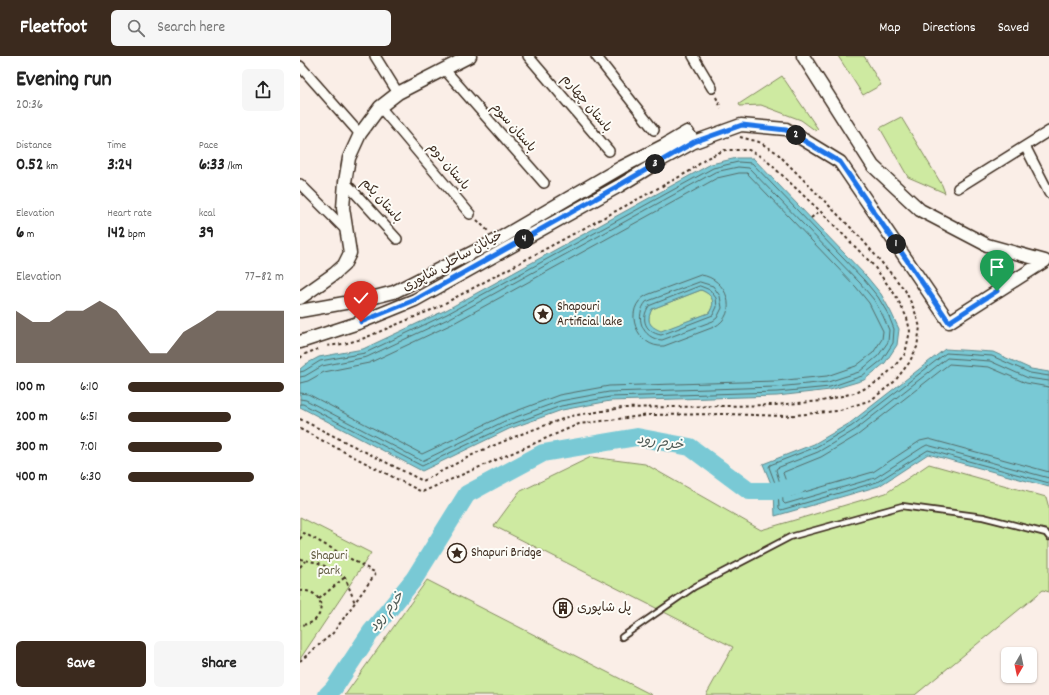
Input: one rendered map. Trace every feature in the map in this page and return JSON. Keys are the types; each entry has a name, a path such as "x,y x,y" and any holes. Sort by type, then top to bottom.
{"street":[{"path":"375,56 398,93"},
{"path":"300,298 334,274 344,265 350,253 343,208 345,182 349,158 360,134 380,107 398,93 470,56"},
{"name":"باستان چهارم","path":"528,56 609,151"},
{"path":"596,56 654,130"},
{"path":"693,56 712,88"},
{"path":"690,137 742,125 786,130 840,162 949,322 1045,261 987,245 920,210 873,166 803,56"},
{"path":"300,66 360,134"},
{"name":"باستان سوم","path":"445,70 544,183"},
{"name":"باستان دوم","path":"380,107 470,214"},
{"path":"958,188 1049,131"},
{"name":"خیابان ساحلی شاپوری","path":"300,311 367,299 394,292 497,240 622,167 665,145 690,137"},
{"name":"خیابان ساحلی شاپوری","path":"300,342 361,322 415,300 504,251 690,137"},
{"path":"1025,146 1049,193"},
{"name":"باستان یکم","path":"345,182 397,239"},
{"path":"300,184 347,231"},
{"path":"497,240 504,251"}],"lane":[{"path":"622,637 694,587 790,537 902,506 983,518 1046,532 1049,537"}],"path":[{"path":"712,88 721,108"},
{"path":"300,429 422,492 579,424 649,415 792,415 837,411 871,400 894,382 909,363 917,347 920,327 914,309 905,290 859,236 776,152 759,142 741,137 734,139"},
{"path":"300,358 305,354 324,346 343,344 362,339 436,308 690,171 707,158 725,150 750,150 765,160 820,212 877,272 896,296 907,318 910,331 905,354 892,369 878,381 858,392 822,401 775,405 622,408 571,416 478,452 423,481 300,419"},
{"path":"811,218 820,212"},
{"path":"470,214 497,240"},
{"path":"300,539 304,533 376,573 333,633 300,661"},
{"path":"300,559 319,563 345,577 355,603"},
{"path":"300,567 305,561"},
{"path":"319,600 345,577"},
{"path":"300,591 306,590 313,593 319,600 321,609 318,618 310,624 300,625"}],"green space":[{"path":"838,56 864,56 881,85 863,95"},
{"path":"782,76 818,129 816,131 801,120 761,105 740,106 739,104"},
{"path":"901,117 942,185 945,193 908,177 880,128"},
{"path":"701,290 708,294 712,299 713,302 709,313 660,332 653,328 649,320 652,309"},
{"path":"591,457 645,464 761,530 886,493 929,464 1046,497 1049,508 1049,592 1043,590 915,695 706,695 733,647 494,526 519,492"},
{"name":"Shapuri park","path":"300,517 371,553 300,659"},
{"path":"427,580 652,695 345,695"}],"water":[{"name":"Shapouri Artificial lake","path":"737,158 753,158 867,277 881,294 899,329 897,345 885,363 864,380 830,390 777,396 610,401 562,410 509,429 422,471 300,407 300,369 306,364 319,357 363,349 446,310 711,164","holes":["701,290 711,297 713,302 709,313 661,331 651,325 649,317 652,309"]},
{"path":"945,349 993,352 1031,369 1049,372 1049,487 928,454 879,486 775,516 774,491 763,464 814,444 850,423"}],"waterway":[{"name":"خرم رود","path":"327,695 334,688 371,632 414,579 467,494 543,453 637,437 690,447 749,491 774,491 797,486"}],"place":[{"name":"Shapouri Artificial lake","path":"543,314"},
{"name":"Shapuri Bridge","path":"457,553"},
{"name":"پل شاپوری","path":"563,608"}],"route":[{"path":"361,322 415,300 504,251 694,142 742,125 786,130 840,162 949,322 997,291"}]}
